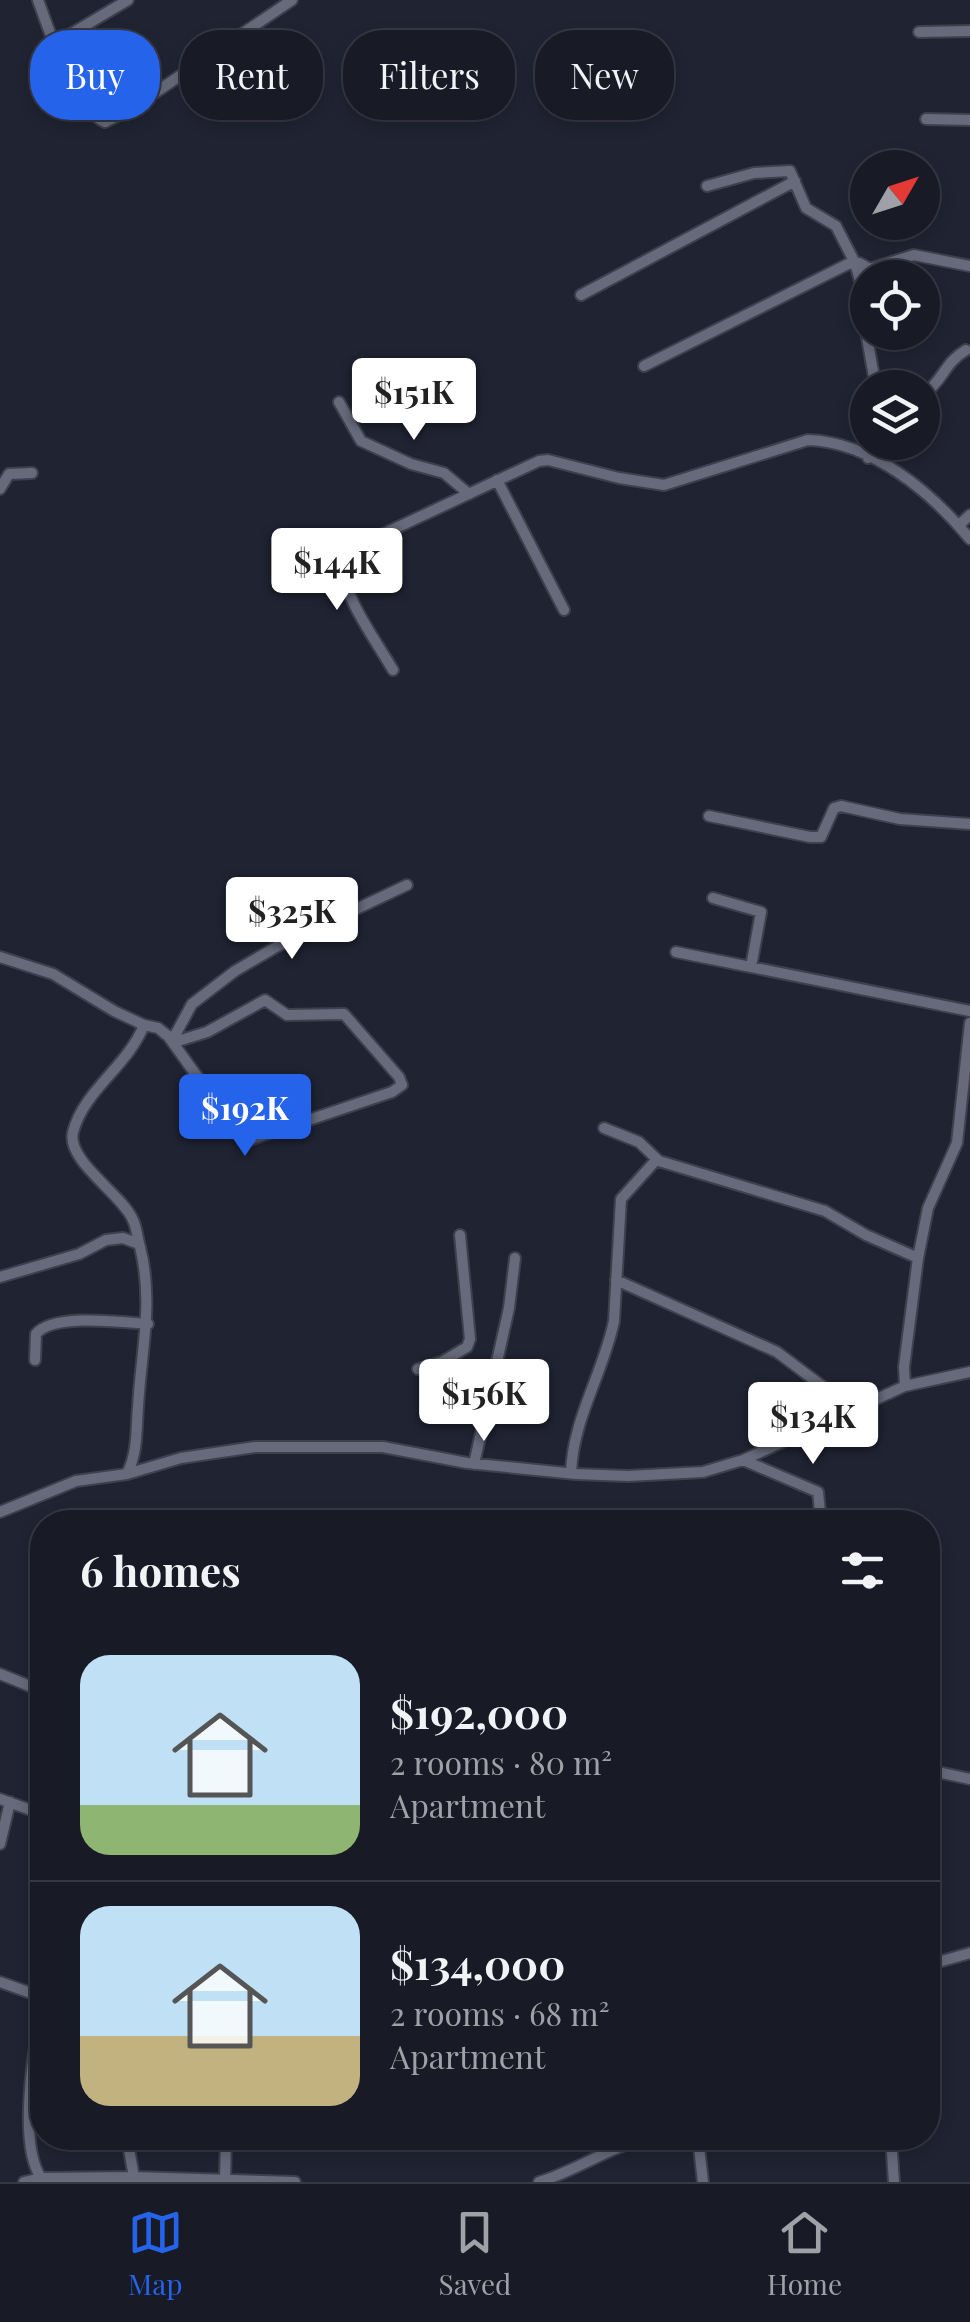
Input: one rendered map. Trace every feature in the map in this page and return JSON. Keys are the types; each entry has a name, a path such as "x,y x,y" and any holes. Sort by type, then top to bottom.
{"street":[{"path":"38,0 49,30"},
{"path":"78,30 128,0"},
{"path":"160,89 292,0"},
{"path":"920,32 970,31"},
{"path":"926,119 970,120"},
{"path":"706,186 764,172 790,172 806,208 836,226 854,260"},
{"path":"581,295 796,181"},
{"path":"898,260 914,255 939,260"},
{"path":"940,260 970,266"},
{"path":"644,366 850,264"},
{"path":"940,381 949,361 966,350"},
{"path":"338,402 360,441 411,464 444,472 469,494"},
{"path":"393,670 356,607 343,580 340,562 381,536 524,466 548,460 619,478 664,484 808,440 832,441 850,450"},
{"path":"871,460 924,491 970,539"},
{"path":"0,488 8,474 32,473"},
{"path":"498,480 564,610"},
{"path":"958,526 970,515"},
{"path":"709,816 810,837 822,837 834,808 840,806 900,819 970,824"},
{"path":"169,1036 192,1004 235,971 276,947 406,885"},
{"path":"713,898 761,912 751,967"},
{"path":"676,952 970,1011"},
{"path":"0,956 53,974 144,1024 169,1036 178,1041 207,1032 266,1000 288,1016 344,1014 400,1077 402,1085 392,1092 250,1140 233,1126 169,1036"},
{"path":"905,1386 918,1258 928,1208 957,1144 970,1022"},
{"path":"127,1474 138,1449 138,1407 148,1324 147,1276 136,1227 126,1206 77,1154 72,1134 86,1104 136,1045 144,1024"},
{"path":"604,1128 631,1138 657,1159 738,1187 825,1210 866,1235 918,1258"},
{"path":"572,1473 572,1447 579,1420 610,1340 621,1200 657,1159"},
{"path":"418,1369 467,1348 470,1339 460,1236"},
{"path":"0,1278 79,1254 106,1240 123,1238 139,1244"},
{"path":"474,1464 509,1308 515,1258"},
{"path":"616,1280 777,1352 854,1410"},
{"path":"35,1360 36,1334 44,1326 100,1320 148,1324"},
{"path":"0,1512 76,1481 127,1474 181,1458 284,1446 383,1447 474,1464 572,1473 682,1474 723,1468 905,1386 970,1372"},
{"path":"743,1460 818,1492 820,1510"},
{"path":"0,1674 30,1686"},
{"path":"940,1773 970,1780"},
{"path":"0,1844 5,1801 30,1810"},
{"path":"940,1962 970,1953"},
{"path":"0,1982 30,1993"},
{"path":"32,2150 32,2166 41,2178"},
{"path":"129,2150 134,2177"},
{"path":"225,2181 226,2150"},
{"path":"539,2182 592,2162 611,2150"},
{"path":"699,2150 703,2182"},
{"path":"892,2150 894,2182"},
{"path":"24,2182 41,2178 63,2181 134,2177 294,2182"}]}
